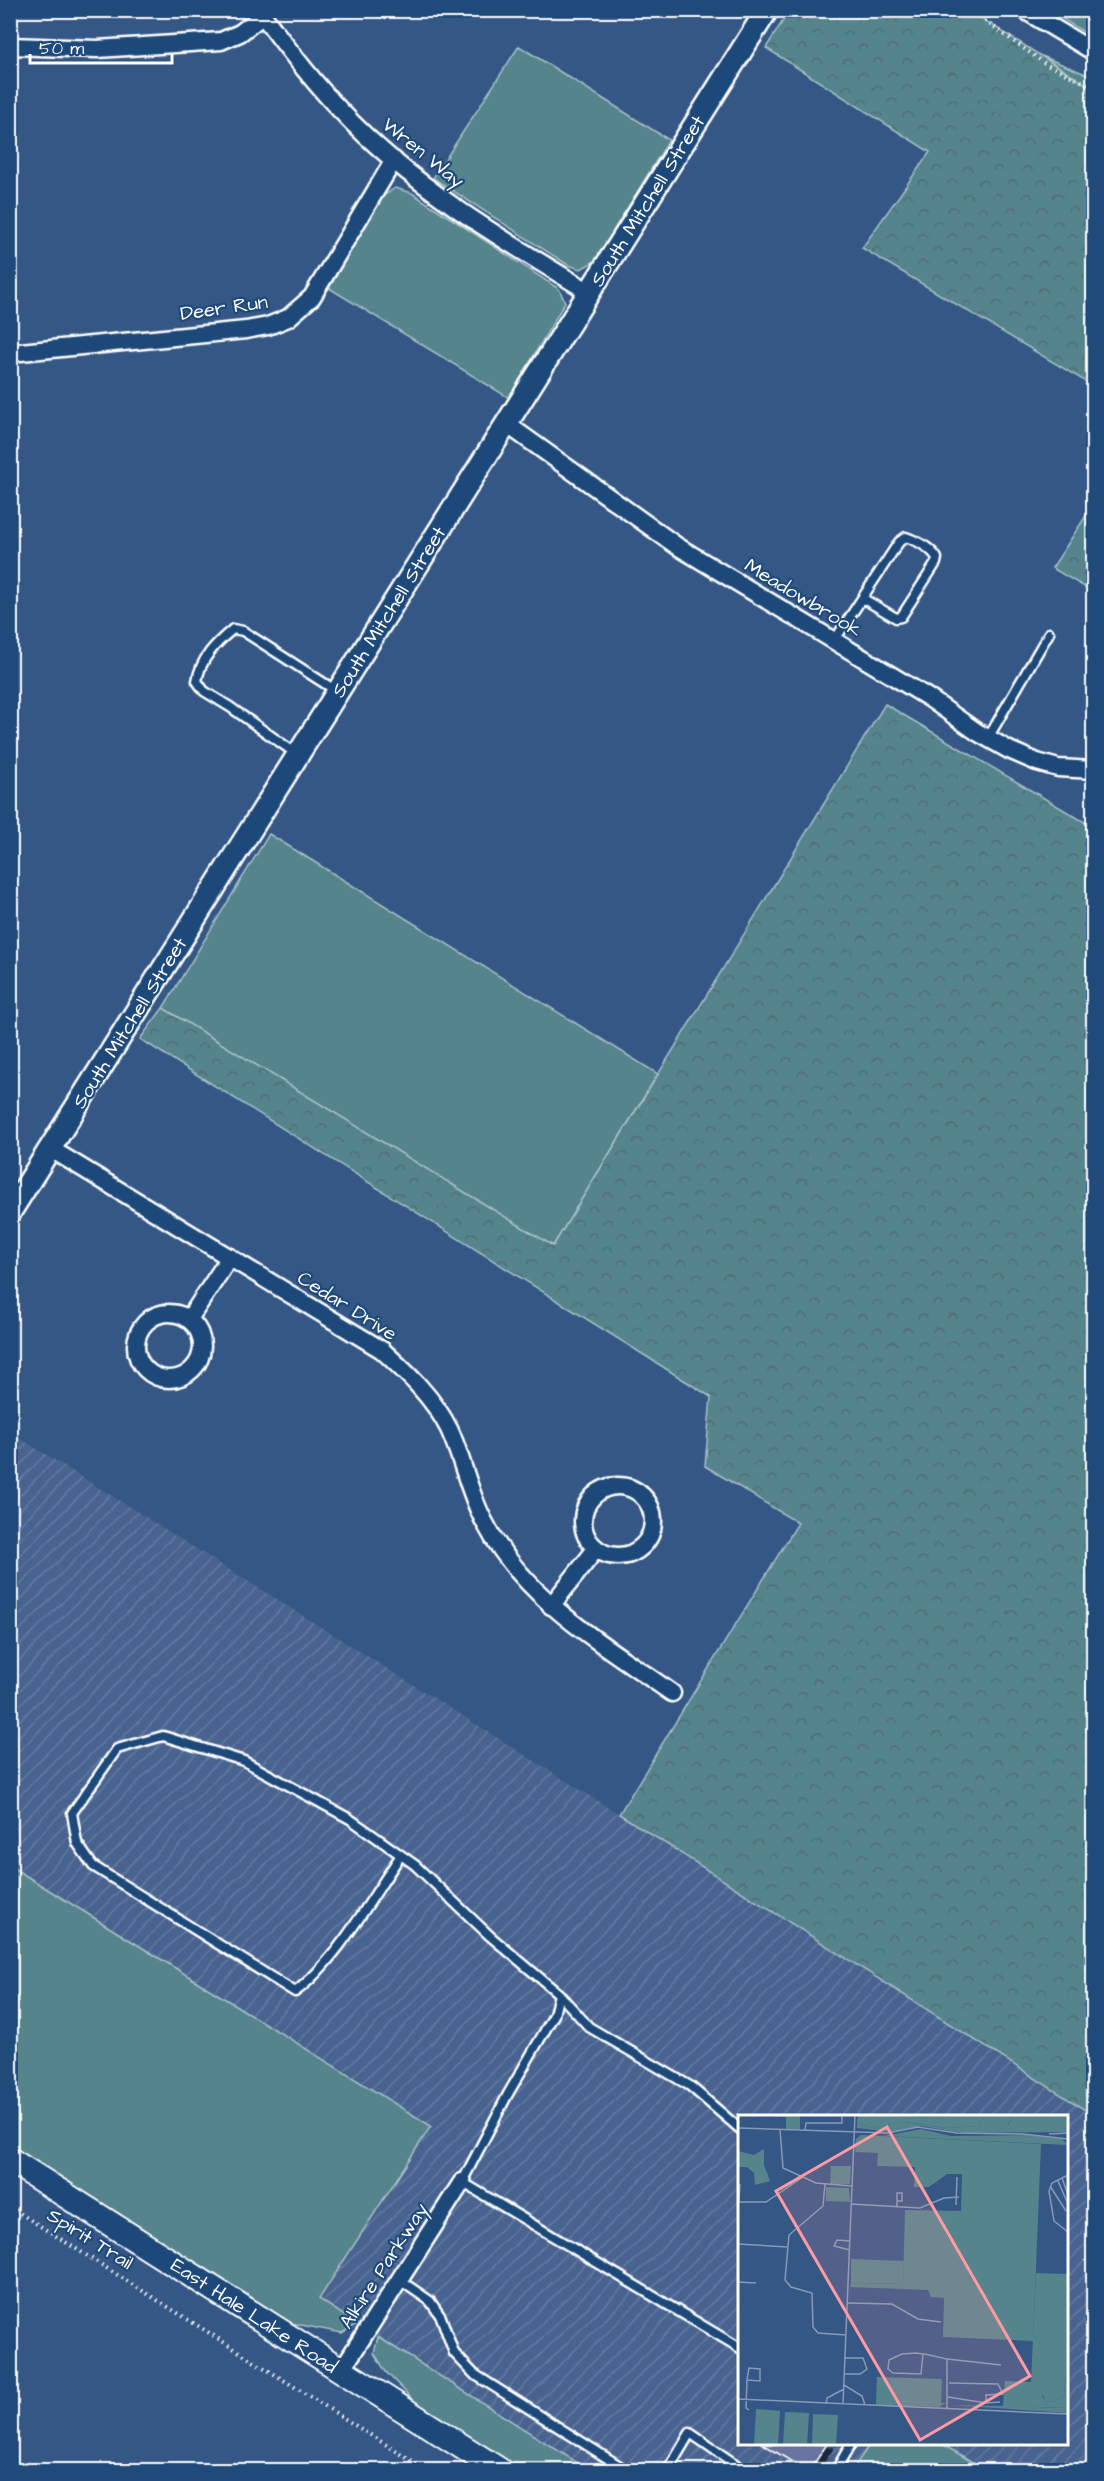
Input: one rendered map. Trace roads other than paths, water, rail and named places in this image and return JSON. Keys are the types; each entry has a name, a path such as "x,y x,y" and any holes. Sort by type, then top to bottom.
{"main road":[{"name":"East Hale Lake Road","path":"10,2160 341,2372 499,2470"}],"street":[{"name":"South Mitchell Street","path":"10,1212 508,425 767,10"},
{"path":"1024,10 1094,52"},
{"name":"Wren Way","path":"261,13 339,110 394,160 495,236 591,293"},
{"path":"10,46 97,49 221,40 240,33 261,13"},
{"name":"Deer Run","path":"10,353 246,330 268,326 288,318 312,297 394,160"},
{"name":"Meadowbrook","path":"508,425 677,546 930,698 988,738 1009,750 1048,765 1058,768 1094,770"},
{"name":"Cedar Drive","path":"51,1149 382,1350 420,1385 437,1408 449,1431 484,1523 513,1568 551,1606 672,1693"},
{"path":"189,1319 230,1257"},
{"path":"168,1313 189,1319 201,1337 202,1348 194,1368 186,1375 176,1379 154,1376 145,1370 136,1351 136,1340 140,1329 147,1321 168,1313"},
{"path":"612,1486 623,1486 644,1497 653,1517 648,1540 630,1554 618,1556 596,1549 588,1540 582,1518 591,1497 612,1486"},
{"path":"551,1606 596,1549"},
{"name":"Alkire Parkway","path":"341,2372 462,2182"}],"lane":[{"path":"834,641 862,598 899,542 906,537 934,553 937,558 901,618 896,618 862,598"},
{"path":"298,755 204,691 197,681 200,664 219,641 233,629 243,631 338,693"},
{"path":"988,738 1049,633"},
{"path":"401,1855 331,1956 313,1979 296,1992 93,1866 77,1843 72,1813 117,1749 163,1736 244,1761 350,1819 401,1855 415,1865 490,1936 559,1994 589,2027 690,2086 738,2127"},
{"path":"559,1994 554,2015 508,2094 462,2182 738,2348"},
{"path":"401,2281 430,2301 441,2317 454,2353 474,2374 626,2470"},
{"path":"668,2470 690,2433 744,2470"},
{"path":"836,2470 850,2445"}]}
